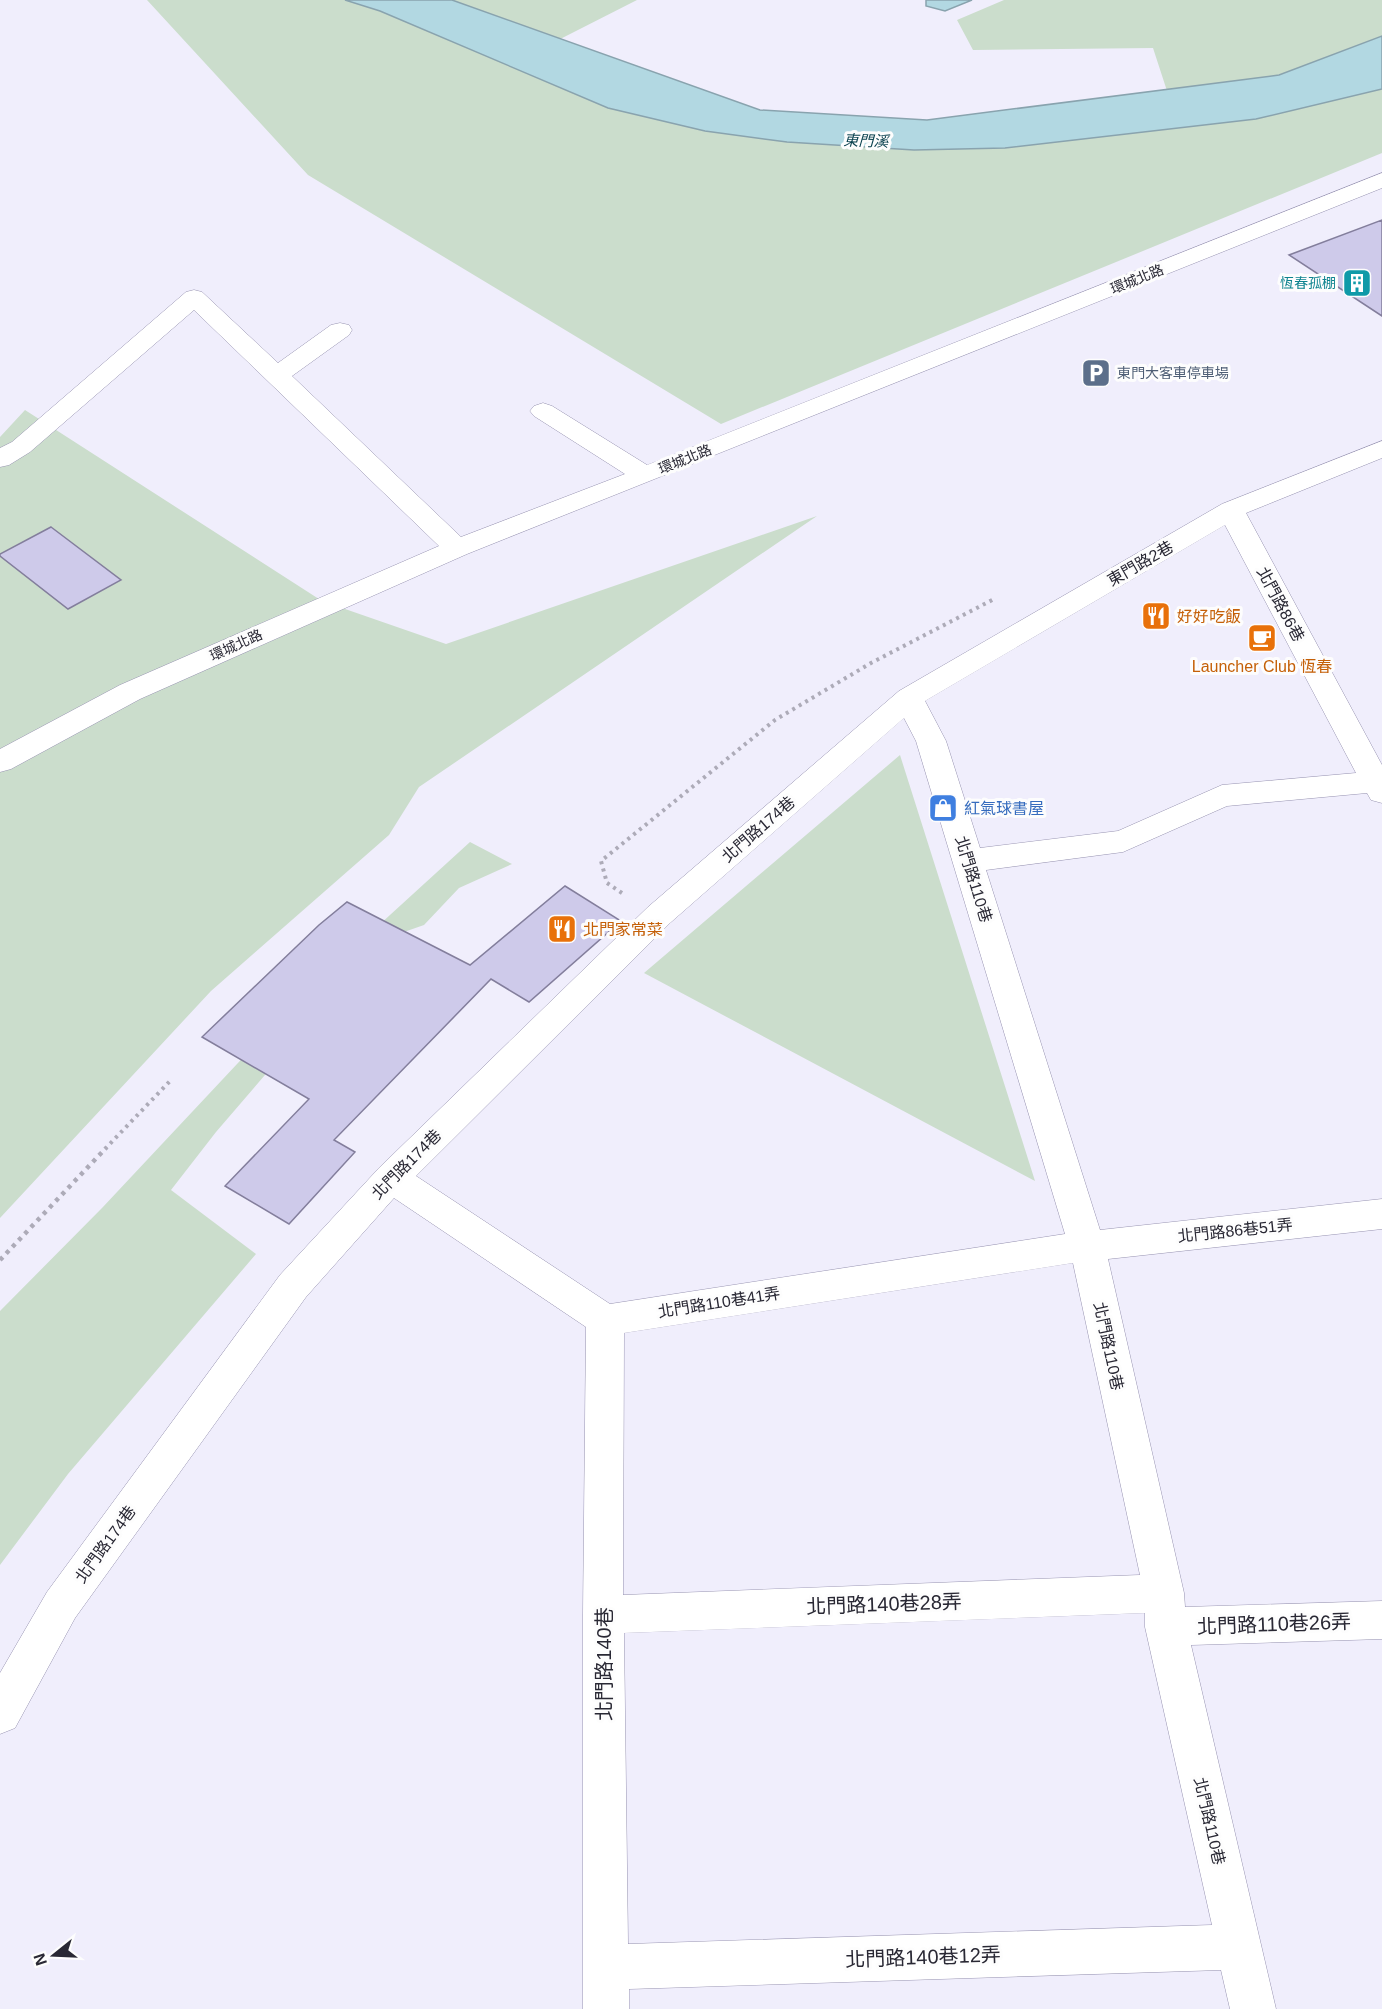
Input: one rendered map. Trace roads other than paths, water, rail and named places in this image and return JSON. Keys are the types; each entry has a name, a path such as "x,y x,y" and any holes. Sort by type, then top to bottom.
{"street":[{"name":"環城北路","path":"0,762 130,692 457,548 1382,180"},
{"path":"0,459 21,447 194,297 457,548"},
{"path":"276,376 340,330"},
{"path":"543,411 645,475"},
{"name":"東門路2巷","path":"909,698 1231,510 1382,449"},
{"name":"北門路86巷","path":"1231,510 1380,785"},
{"name":"北門路110巷","path":"909,698 931,741 1087,1246 1253,2009"},
{"name":"北門路174巷","path":"0,1714 61,1605 293,1286 391,1178 660,915 909,698"},
{"path":"968,861 1123,841 1222,796 1380,785"},
{"path":"391,1178 605,1320"},
{"name":"北門路86巷51弄","path":"1087,1246 1382,1214"},
{"name":"北門路110巷41弄","path":"605,1320 1087,1246"},
{"name":"北門路140巷","path":"605,1320 603,1615 606,1988"},
{"name":"北門路140巷28弄","path":"603,1615 1165,1610"},
{"name":"北門路110巷26弄","path":"1165,1610 1382,1620"},
{"name":"北門路140巷12弄","path":"606,1988 1240,1947"}],"water":[{"name":"東門溪","path":"345,0 452,0 760,110 927,120 1279,75 1382,36 1382,89 1256,119 1005,148 914,150 787,142 705,131 608,108 380,11"},
{"path":"926,0 972,0 945,11 926,6"}],"place":[{"name":"恆春孤棚","path":"1357,283"},
{"name":"東門大客車停車場","path":"1096,373"},
{"name":"好好吃飯","path":"1156,616"},
{"name":"Launcher Club 恆春","path":"1262,638"},
{"name":"紅氣球書屋","path":"943,808"},
{"name":"北門家常菜","path":"562,929"}]}
